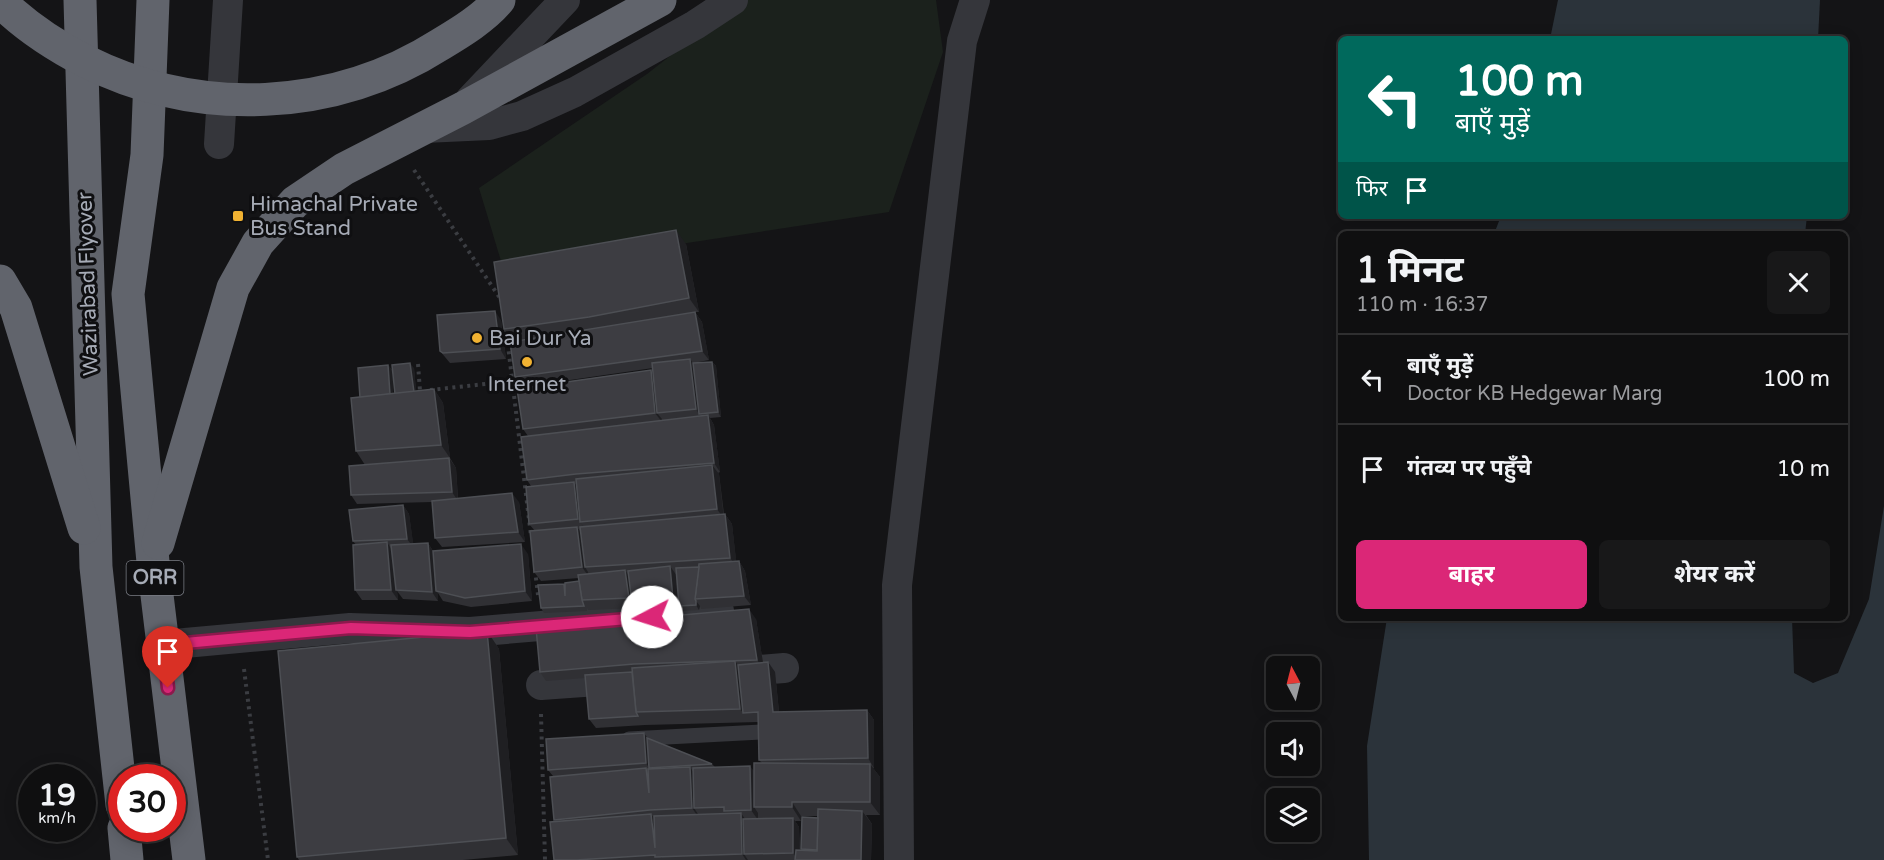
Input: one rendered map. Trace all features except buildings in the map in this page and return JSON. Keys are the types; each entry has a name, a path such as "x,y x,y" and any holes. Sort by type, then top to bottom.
{"highway":[{"name":"Wazirabad Flyover","path":"80,0 96,567"},
{"path":"0,1 36,33 104,70 161,90 209,99 253,99 290,98 333,90 383,74 422,56 458,33 499,0"},
{"path":"153,562 233,288 258,243 295,202 344,169 463,108 660,0"},
{"name":"ORR","path":"152,3 147,155 128,294 153,562 189,860"},
{"name":"ORR","path":"0,281 16,308 96,567 118,764"},
{"path":"125,842 127,860"}],"street":[{"path":"219,144 228,0"},
{"path":"463,108 565,0"},
{"path":"410,135 489,124 522,116 575,92 695,25 733,0"},
{"path":"899,860 897,585 962,41 975,0"},
{"path":"163,645 351,628 470,632 719,611"},
{"path":"703,674 784,668"},
{"path":"541,685 657,677"}],"lane":[{"path":"611,740 762,732"}],"path":[{"path":"410,135 503,302"},
{"path":"506,325 532,544"},
{"path":"418,364 420,391 513,381"},
{"path":"535,567 541,626"},
{"path":"240,639 268,860"},
{"path":"541,685 545,860"},
{"path":"543,785 553,784"}],"shaded area":[{"path":"742,0 936,0 943,52 889,212 504,271 479,188 647,74"},
{"path":"1558,0 1820,0 1818,36 1551,36"},
{"path":"1500,219 1807,219 1805,231 1495,231"},
{"path":"1884,506 1884,860 1369,860 1367,746 1387,621 1792,621 1794,673 1813,683 1838,673 1869,599"}],"place":[{"name":"Himachal Private Bus Stand","path":"238,216"},
{"name":"Bai Dur Ya","path":"477,338"},
{"name":"Internet","path":"527,362"}],"route":[{"path":"168,688 163,645 351,628 470,632 652,617"}]}
